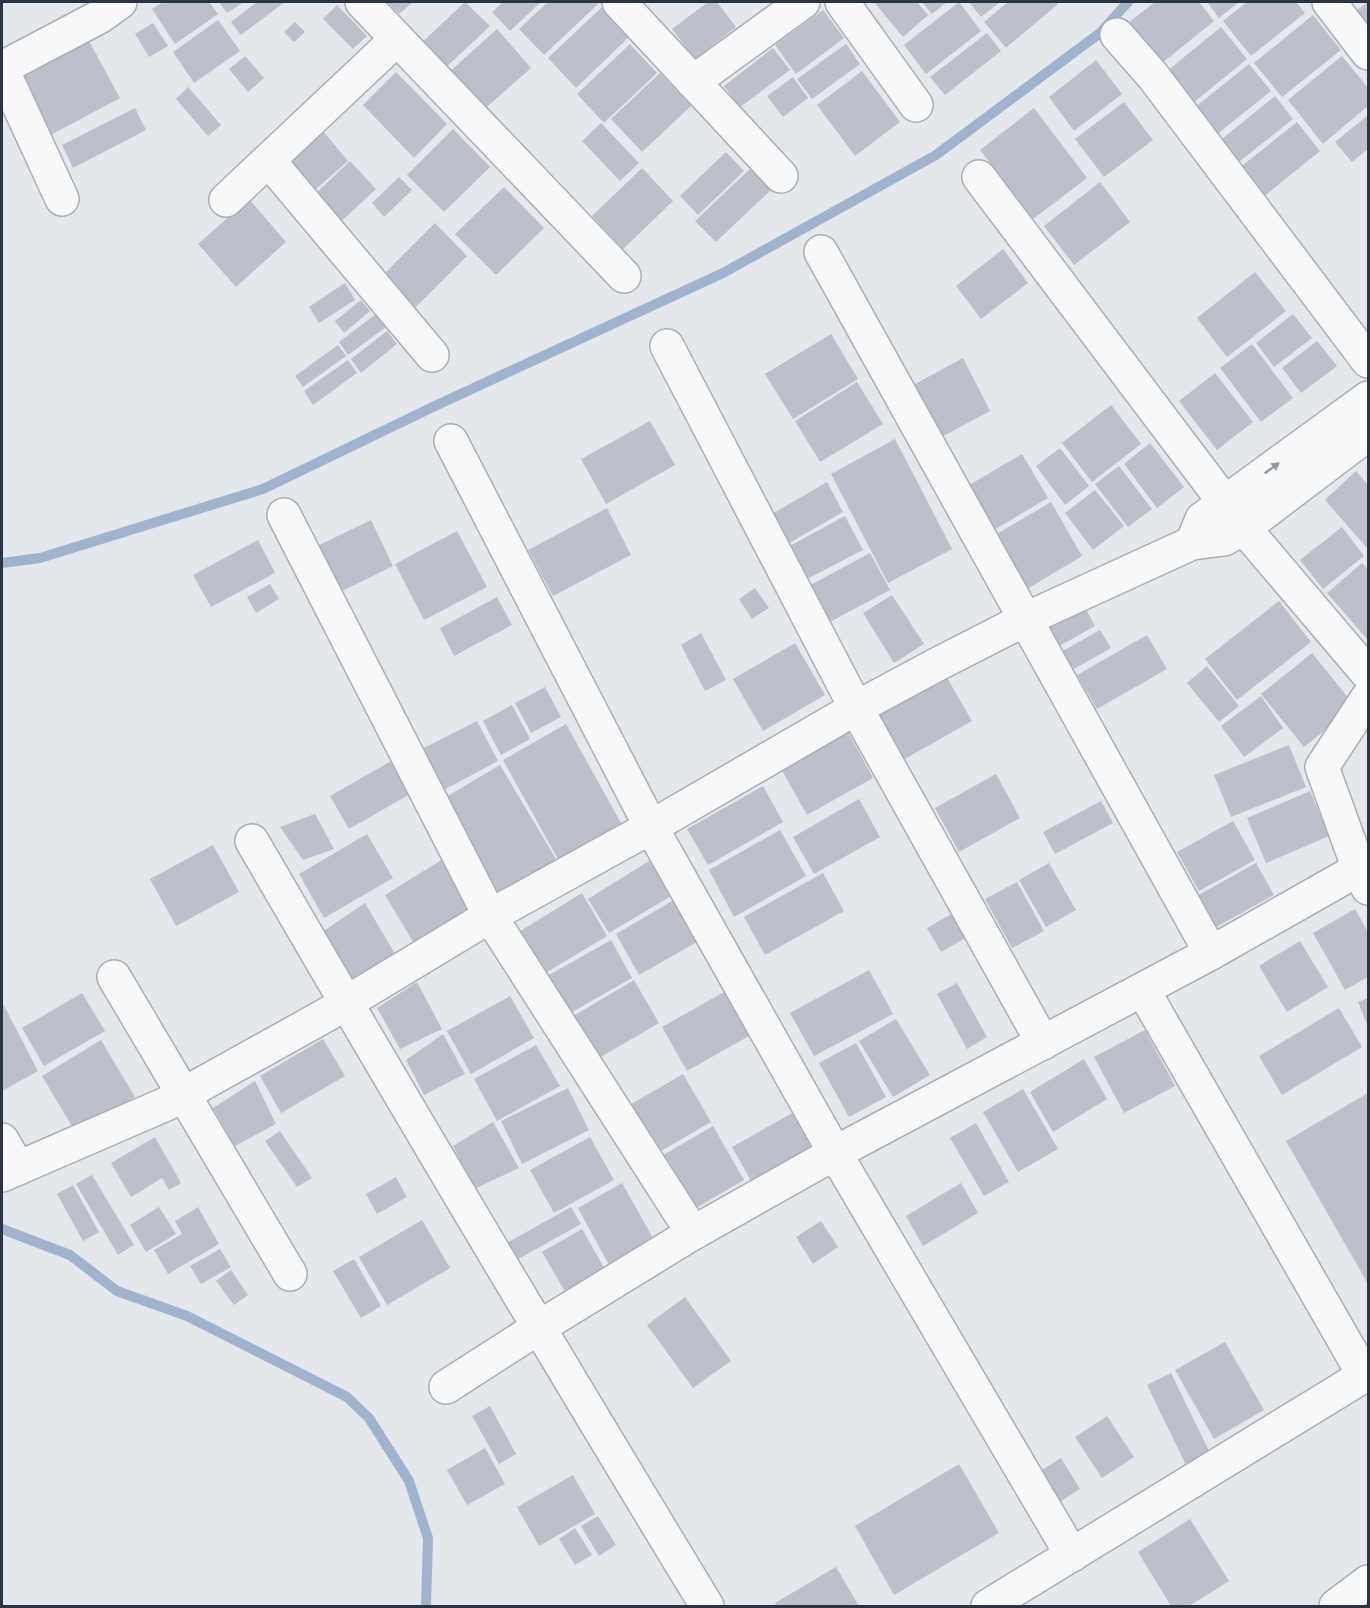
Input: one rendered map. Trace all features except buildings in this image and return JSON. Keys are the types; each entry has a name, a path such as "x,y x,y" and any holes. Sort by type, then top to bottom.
{"street":[{"path":"62,199 2,68 99,17 120,2"},
{"path":"362,2 624,276"},
{"path":"619,2 781,176"},
{"path":"693,82 803,2"},
{"path":"842,2 916,105"},
{"path":"1329,2 1368,53"},
{"path":"1117,35 1154,76 1368,361"},
{"path":"226,200 397,39"},
{"path":"269,161 432,355"},
{"path":"979,177 1244,528 1368,674"},
{"path":"821,252 1211,953"},
{"path":"667,345 856,708 1043,1043"},
{"path":"1192,543 1202,519 1368,398"},
{"path":"7,1161 166,1104 346,1004 490,916 651,827 856,708 1026,619 1192,543 1224,539 1244,528 1368,434"},
{"path":"451,441 651,827 835,1153 1072,1555"},
{"path":"284,514 490,916 693,1233"},
{"path":"446,1387 693,1233 835,1153 1211,953 1364,878 1322,766 1368,697"},
{"path":"252,841 538,1328 707,1606"},
{"path":"114,977 290,1274"},
{"path":"988,1606 1366,1374 1143,990"},
{"path":"1336,1606 1368,1582"}],"waterway":[{"path":"2,563 40,558 263,489 437,405 723,273 936,155 1100,33 1128,2"},
{"path":"2,1229 70,1255 117,1291 187,1316 347,1397 369,1418 409,1481 428,1538 426,1606"}]}
